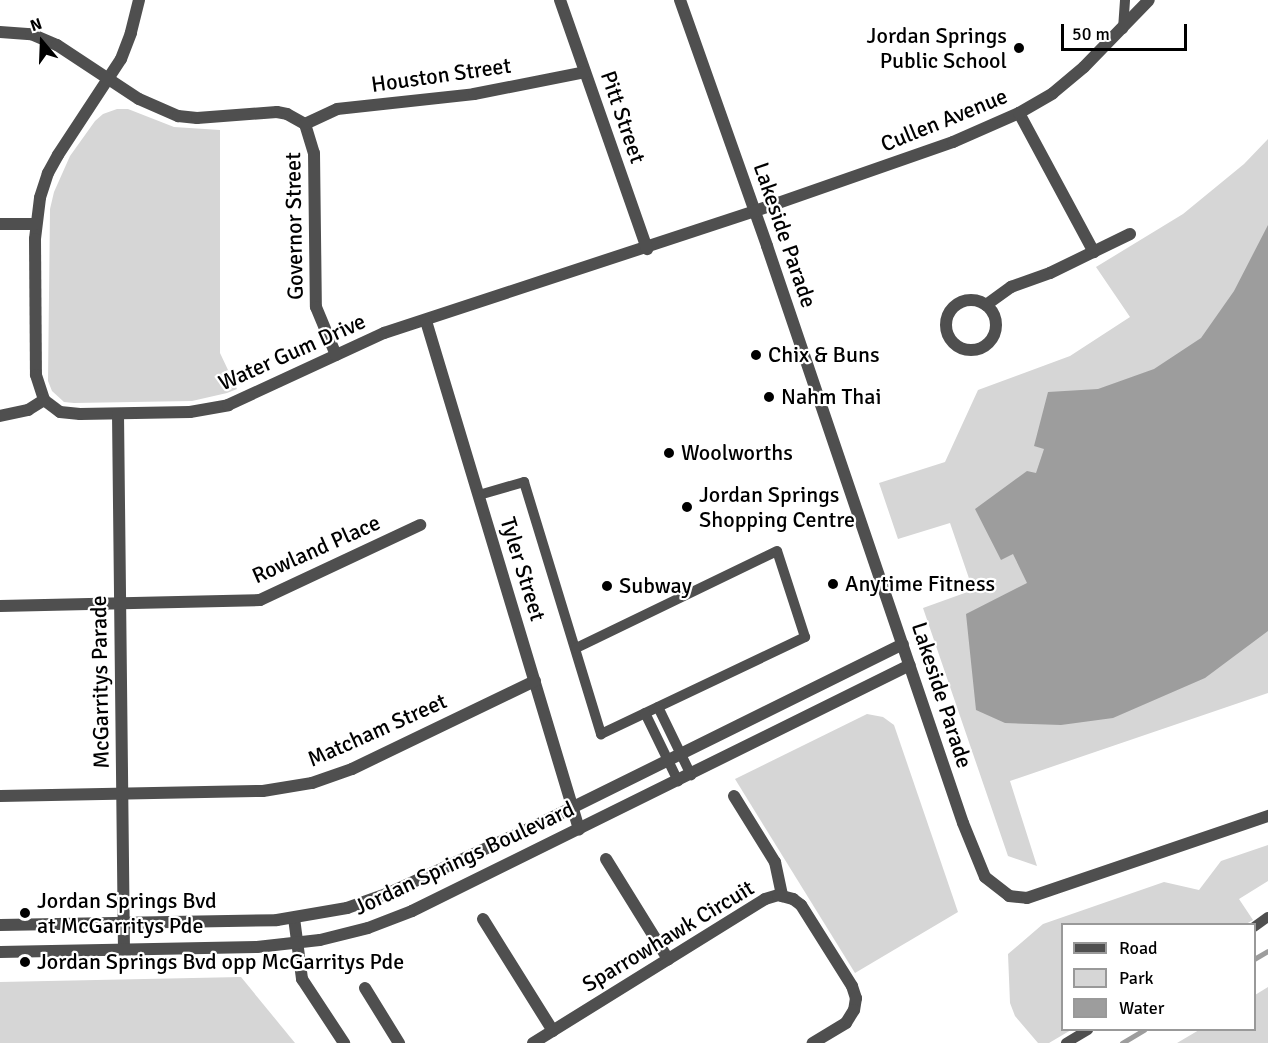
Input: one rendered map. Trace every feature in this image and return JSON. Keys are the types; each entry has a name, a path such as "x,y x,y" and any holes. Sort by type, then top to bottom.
{"street":[{"path":"0,416 28,410 44,400 36,375 36,224 48,173 128,45 138,0"},
{"name":"Pitt Street","path":"560,0 646,249"},
{"name":"Lakeside Parade","path":"681,0 976,859 985,877 1009,896 1027,898 1268,816"},
{"name":"Cullen Avenue","path":"755,211 953,142 1019,114 1053,93 1084,68 1149,0"},
{"name":"Governor Street","path":"0,32 20,33 41,38 77,57 139,99 178,116 196,118 277,112 287,114 305,124 314,153 316,307 336,355"},
{"name":"Houston Street","path":"305,124 337,109 474,94 585,72"},
{"path":"1019,114 1094,252"},
{"name":"Water Gum Drive","path":"44,400 60,412 68,414 190,412 228,405 384,333 646,249 755,211"},
{"path":"0,224 36,224"},
{"path":"986,305 1011,287 1130,234"},
{"path":"969,300 986,305 995,320 996,329 987,344 971,350 955,345 946,331 948,314 954,307 969,300"},
{"name":"Tyler Street","path":"426,321 579,829"},
{"name":"McGarritys Parade","path":"118,414 124,949"},
{"name":"Rowland Place","path":"0,606 260,600 420,525"},
{"name":"Jordan Springs Boulevard","path":"0,925 294,918 338,910 389,893 572,807 903,644"},
{"name":"Jordan Springs Boulevard","path":"0,952 297,944 344,935 388,921 691,775 910,665"},
{"name":"Matcham Street","path":"0,796 263,790 312,783 352,769 535,681"},
{"path":"734,796 775,862 782,896"},
{"path":"606,859 668,960"},
{"name":"Sparrowhawk Circuit","path":"533,1043 765,899 782,896 793,899 803,908 852,986 856,998 854,1010 846,1023 813,1043"},
{"path":"294,918 302,979 344,1043"},
{"path":"483,918 553,1031"},
{"path":"365,988 399,1043"}],"lane":[{"path":"1123,29 1125,0"},
{"path":"478,495 524,482 601,734 805,636 777,551 576,648"},
{"path":"658,707 691,775"},
{"path":"645,714 678,781"},
{"path":"1066,1043 1085,1031"}],"green space":[{"path":"117,109 128,109 174,127 220,130 220,353 237,389 192,401 74,403 64,402 52,391 48,381 50,209 54,192 70,156 95,121 103,114"},
{"path":"1268,139 1268,693 1010,781 1037,866 1008,856 923,608 973,590 950,523 898,539 879,483 945,462 978,390 1070,356 1130,317 1096,267 1183,214 1244,164"},
{"path":"867,714 883,717 894,725 958,912 855,973 735,779"},
{"path":"1268,845 1268,881 1239,899 1253,920 1248,923 1061,923 1061,1031 1069,1031 1049,1043 1038,1043 1015,1016 1010,1003 1008,954 1043,924 1164,882 1199,890 1221,861"},
{"path":"241,977 295,1043 0,1043 0,982"},
{"path":"1268,987 1268,1043 1177,1043 1197,1031 1256,1031 1256,994"}],"water":[{"path":"1268,225 1268,631 1205,678 1113,718 1061,725 1005,723 976,710 966,614 1027,583 1013,554 1001,560 975,509 1027,471 1036,473 1044,449 1034,446 1048,392 1098,389 1154,369 1201,338 1234,291"}],"waterway":[{"path":"1256,958 1268,951"},
{"path":"1122,1043 1142,1031"}],"place":[{"name":"Jordan Springs Public School","path":"1019,48"},
{"name":"Chix & Buns","path":"756,355"},
{"name":"Nahm Thai","path":"769,397"},
{"name":"Woolworths","path":"669,453"},
{"name":"Jordan Springs Shopping Centre","path":"687,507"},
{"name":"Anytime Fitness","path":"833,584"},
{"name":"Subway","path":"607,586"},
{"name":"Jordan Springs Bvd at McGarritys Pde","path":"25,913"},
{"name":"Jordan Springs Bvd opp McGarritys Pde","path":"25,962"}]}
